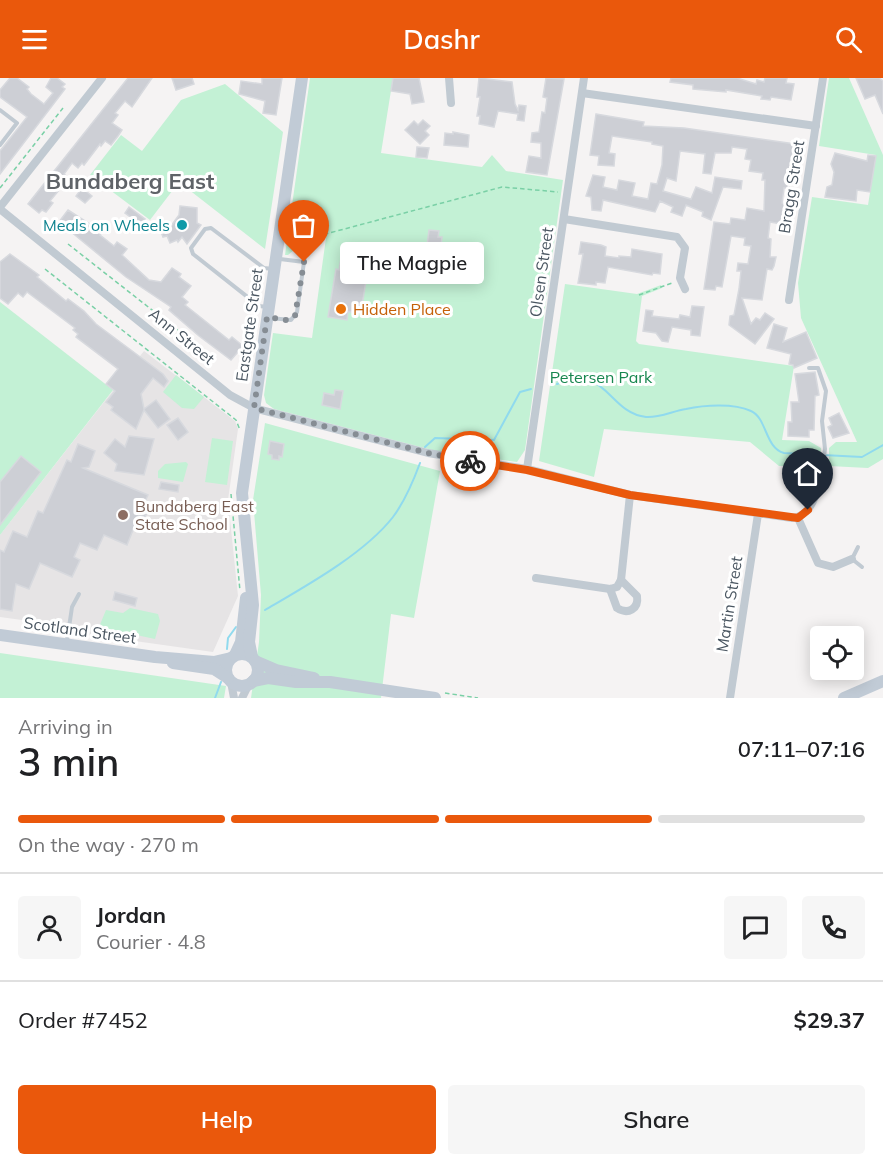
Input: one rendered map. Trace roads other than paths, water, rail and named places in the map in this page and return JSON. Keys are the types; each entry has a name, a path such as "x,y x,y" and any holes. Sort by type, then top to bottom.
{"street":[{"path":"0,208 102,78"},
{"name":"Eastgate Street","path":"254,659 249,642 253,605 242,493 302,78"},
{"path":"449,78 451,103"},
{"name":"Olsen Street","path":"527,470 584,78"},
{"name":"Bragg Street","path":"789,300 823,78"},
{"path":"582,93 816,126"},
{"name":"Ann Street","path":"0,208 230,394 254,408 428,453 527,470 630,495 798,518"},
{"path":"564,219 665,233 677,237 685,248 681,280 685,289"},
{"path":"822,473 808,510 798,518 818,563 833,567 852,558"},
{"path":"536,578 610,590 617,587 621,580 630,495"},
{"name":"Martin Street","path":"730,698 758,514"},
{"name":"Eastgate Street","path":"233,656 242,639 249,578"},
{"path":"610,590 617,608 624,612 632,610 637,604 637,596 621,580"},
{"name":"Scotland Street","path":"0,635 155,657 214,662 233,656"},
{"path":"234,698 225,668 233,656 244,654 276,670 330,682 435,698"},
{"name":"Scotland Street","path":"155,657 178,664 214,669 230,680"},
{"path":"242,698 258,671 254,659"},
{"path":"230,680 240,686 268,678 296,682 330,682"},
{"path":"844,698 883,681"}],"lane":[{"path":"0,110 17,123 0,145"},
{"path":"0,132 6,136"},
{"path":"304,262 275,264 264,268 211,228 205,229 191,248 193,254 259,306 286,320 295,316 304,262 306,246"},
{"path":"809,368 819,369 825,387 822,421 825,448 822,473"},
{"path":"858,547 852,558 862,567"},
{"path":"66,644 72,607 79,594"}],"waterway":[{"path":"557,384 573,379 586,379 597,384 633,414 646,417 701,406 744,408 756,415 773,445 784,453 862,457 883,445"},
{"path":"425,447 435,438 494,440 520,392 531,389"},
{"path":"265,610 334,568 381,531 401,504 420,463"},
{"path":"227,649 228,638 236,627"},
{"path":"215,698 221,682"}],"place":[{"name":"Meals on Wheels","path":"182,225"},
{"name":"The Magpie","path":"304,262"},
{"name":"Hidden Place","path":"341,309"},
{"name":"Bundaberg East State School","path":"123,515"}],"district":[{"name":"Bundaberg East","path":"130,181"}],"park label":[{"name":"Petersen Park","path":"601,377"}]}
